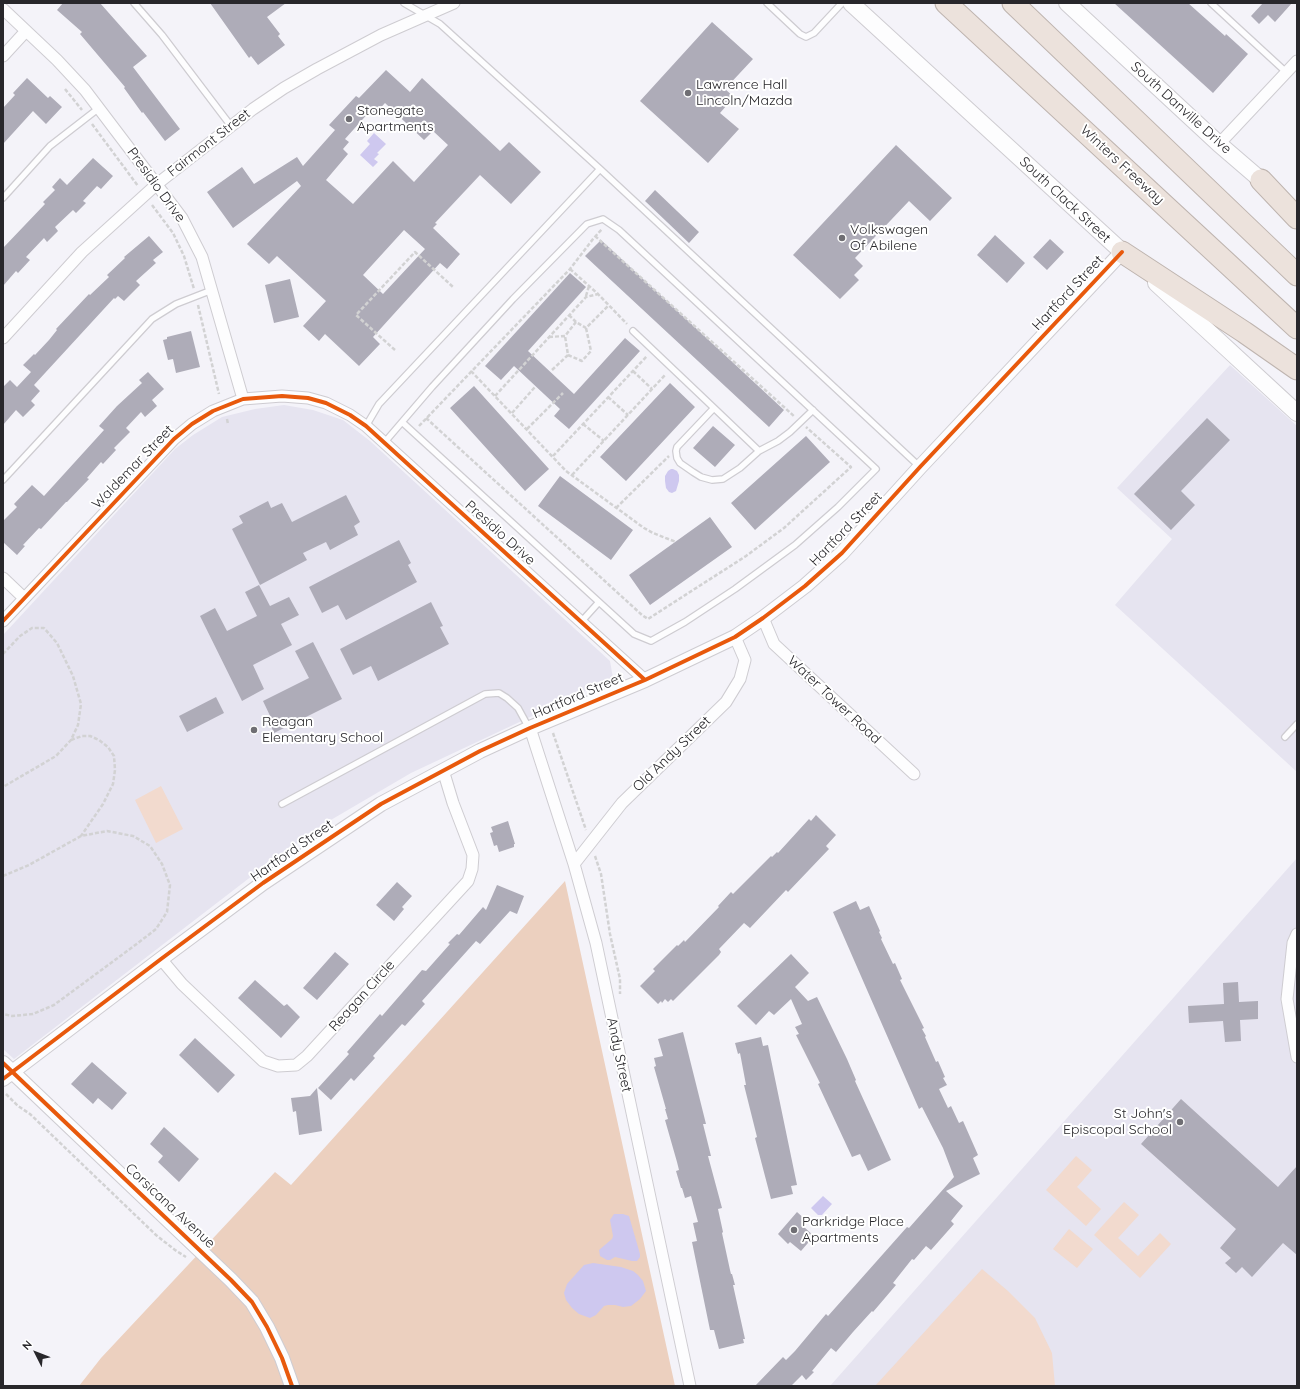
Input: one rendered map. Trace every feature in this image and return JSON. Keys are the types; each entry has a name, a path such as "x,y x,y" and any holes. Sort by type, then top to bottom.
{"highway":[{"name":"Winters Freeway","path":"946,3 1297,328"},
{"path":"1013,3 1297,276"},
{"path":"1261,180 1297,218"},
{"path":"1122,252 1244,332 1297,369"}],"main road":[{"name":"South Clack Street","path":"851,3 1297,412"},
{"name":"South Danville Drive","path":"1067,3 1219,144 1297,212"}],"street":[{"name":"Fairmont Street","path":"3,338 82,252 157,184 231,126 284,88 317,69 381,35 454,3"},
{"name":"Presidio Drive","path":"3,9 57,60 85,90 182,218 202,257 243,400"},
{"path":"3,56 26,31"},
{"path":"1219,144 1297,61"},
{"name":"Hartford Street","path":"6,1072 264,884 380,804 480,751 530,728 645,680 735,637 762,618 805,586 842,553 920,467 1122,252"},
{"name":"Waldemar Street","path":"3,621 174,439 192,424 213,411 243,400 274,396 308,398 326,402 337,408"},
{"name":"Presidio Drive","path":"337,408 366,426 645,680"},
{"path":"3,578 24,598"},
{"name":"Water Tower Road","path":"762,618 774,644 914,774"},
{"name":"Old Andy Street","path":"574,864 622,803 726,702 740,679 745,660 735,637"},
{"name":"Andy Street","path":"530,728 574,864 596,943 690,1386"},
{"name":"Reagan Circle","path":"161,959 182,984 264,1061 278,1066 296,1065 307,1056 468,881 472,869 473,855 453,803 443,770"},
{"path":"1297,934 1293,943 1287,999 1297,1057"},
{"name":"Corsicana Avenue","path":"6,1072 231,1280 252,1302 267,1327 282,1358 292,1386"}],"lane":[{"path":"134,3 162,35 231,126"},
{"path":"404,3 440,24 600,169 920,467"},
{"path":"767,3 800,34 806,37 814,33 842,3"},
{"path":"1211,3 1286,72"},
{"path":"3,198 50,146 99,108"},
{"path":"366,426 379,404 600,169"},
{"path":"384,442 432,387 513,299 586,224 603,219 619,230 876,469 838,507 795,545 735,589 685,622 651,642 634,634 402,422"},
{"path":"3,480 152,319 176,304 212,290"},
{"path":"633,331 759,451"},
{"path":"714,408 677,448 676,454 680,463 701,477 712,480 723,479 733,473 759,451 778,441 790,432 813,410"},
{"path":"581,622 599,602"},
{"path":"282,804 485,694 499,693 507,698 518,708 530,728"},
{"path":"1285,737 1297,724"}],"path":[{"path":"413,432 570,269 593,239 609,223"},
{"path":"395,350 356,315 415,252 453,287"},
{"path":"570,269 598,294 633,331"},
{"path":"495,396 586,297 589,286"},
{"path":"586,297 598,294"},
{"path":"586,328 609,305"},
{"path":"568,355 582,361 591,351 586,328 576,322 569,315"},
{"path":"568,355 565,336 576,322"},
{"path":"549,337 565,336"},
{"path":"552,370 568,355"},
{"path":"553,456 646,357 658,355"},
{"path":"572,475 672,368"},
{"path":"471,371 566,471 653,533 676,542"},
{"path":"633,371 652,389"},
{"path":"512,413 535,387"},
{"path":"527,429 563,393"},
{"path":"608,397 628,415"},
{"path":"227,419 228,424"},
{"path":"583,424 604,441"},
{"path":"616,508 677,448"},
{"path":"3,654 20,636 32,628 44,628 57,643 73,676 81,704 78,725 71,740 56,756 3,787"},
{"path":"552,730 601,874 610,934 620,979 620,996"},
{"path":"71,740 82,736 90,736 99,740 108,747 114,756 115,763 113,784 103,804 81,836"},
{"path":"3,876 29,865 81,836 107,831 133,836 150,846 162,864 170,885 167,912 156,929 54,1006 33,1014 12,1016 3,1014"},
{"path":"6,1094 18,1106 30,1114 156,1234 175,1250 191,1260"}],"shaded area":[{"path":"374,133 386,144 377,153 379,154 374,159 378,162 373,167 360,155 370,144 367,141"},
{"path":"1230,365 1297,426 1297,772 1115,605 1172,539 1117,488"},
{"name":"Reagan Elementary School","path":"284,405 313,410 343,420 370,441 610,661 613,678 411,773 324,824 248,879 14,1059 3,1049 3,635 175,449 193,435 222,417 255,409"},
{"path":"671,469 677,471 679,475 676,491 672,493 666,488 665,481 665,476"},
{"path":"161,786 183,829 156,843 135,800"},
{"name":"St John's Episcopal School","path":"1297,858 1297,1386 830,1386"},
{"path":"565,881 675,1386 79,1386 101,1358 275,1172 291,1185"},
{"path":"1076,1156 1092,1170 1077,1187 1101,1209 1086,1226 1046,1190"},
{"path":"823,1196 832,1204 822,1215 818,1215 811,1208"},
{"path":"1124,1202 1139,1215 1118,1238 1138,1256 1160,1233 1171,1244 1140,1278 1094,1235"},
{"path":"614,1214 629,1216 640,1254 637,1261 615,1257 607,1260 600,1256 599,1250 612,1239 613,1236 610,1220"},
{"path":"1069,1229 1093,1249 1077,1268 1053,1249"},
{"path":"593,1263 621,1267 633,1271 643,1281 646,1291 640,1299 631,1306 604,1306 596,1315 590,1318 579,1314 566,1300 564,1293 567,1284 584,1265"},
{"path":"982,1269 1008,1291 1035,1318 1052,1353 1055,1386 875,1386"}],"building":[{"path":"63,3 100,3 147,56 133,67 180,129 165,141 143,112 142,113 124,88 125,87 80,34 82,32 57,10"},
{"path":"210,3 286,3 267,17 280,34 278,36 285,45 258,65 251,56 249,58"},
{"path":"1114,3 1188,3 1248,54 1213,93"},
{"path":"1263,3 1292,3 1275,22 1268,15 1259,24 1251,16"},
{"name":"Lawrence Hall Lincoln/Mazda","path":"712,22 753,59 725,89 734,97 720,113 739,129 708,163 640,101"},
{"path":"386,70 410,92 422,78 500,151 509,142 541,172 511,204 480,175 435,223 437,224 433,228 460,254 447,269 440,263 373,337 380,344 359,366 325,334 319,341 303,326 326,301 277,256 269,264 247,244 301,186 297,181 233,228 207,192 242,167 254,184 297,157 303,166 335,130 329,125 356,96 359,98","holes":["385,103 424,140 433,131 448,145 414,182 393,161 353,204 326,180 348,154 343,149 349,142 345,139 371,110 375,114","404,230 425,249 383,294 363,275"]},
{"path":"27,78 48,98 50,96 62,107 46,124 33,111 3,144 3,108 15,95 13,93"},
{"name":"Volkswagen Of Abilene","path":"896,145 952,198 930,221 909,201 855,258 863,266 854,275 859,280 840,299 793,255"},
{"path":"93,158 113,176 101,189 97,186 83,201 86,203 76,213 73,210 55,227 58,231 47,242 44,238 26,257 30,260 18,273 16,271 3,286 3,248 45,204 43,202 55,190 52,187 60,178 67,185"},
{"path":"655,190 699,232 689,243 645,201"},
{"path":"995,235 1025,263 1007,283 977,255"},
{"path":"149,236 163,252 153,260 156,263 136,281 140,285 124,301 118,296 115,299 114,298 34,385 40,391 31,401 35,405 23,417 16,410 3,425 3,387 10,380 17,387 31,372 23,365 49,340 57,330 56,329 89,294 90,295 109,277 107,275 125,258 124,257"},
{"path":"1050,239 1064,252 1047,270 1033,257"},
{"path":"601,240 784,410 769,427 585,256"},
{"path":"570,273 586,287 528,351 574,394 625,338 640,351 569,429 554,416 560,409 514,366 501,380 485,366"},
{"path":"290,279 299,317 274,323 265,285"},
{"path":"191,331 200,367 176,373 173,359 168,360 163,340 167,339 167,337"},
{"path":"148,372 164,389 152,400 157,406 145,417 141,412 126,428 130,432 114,448 116,450 103,464 101,462 87,478 89,479 41,529 39,528 23,545 25,546 17,555 3,542 3,521 17,507 14,504 32,485 44,496 104,430 99,426 117,406 142,383 139,380"},
{"path":"670,383 695,407 626,481 600,457"},
{"path":"474,386 549,469 525,491 450,408"},
{"path":"1207,418 1230,440 1181,491 1195,505 1171,530 1134,494"},
{"path":"713,426 735,445 715,467 693,448"},
{"path":"806,436 830,462 755,530 731,503"},
{"path":"560,476 633,530 611,560 538,506"},
{"path":"346,495 360,522 354,526 358,535 330,550 326,542 303,553 307,560 260,585 232,529 243,523 239,516 268,501 271,508 282,503 292,522"},
{"path":"710,517 732,547 650,605 629,575"},
{"path":"399,540 411,563 408,565 417,582 346,620 338,605 322,613 309,587"},
{"path":"259,585 270,606 289,597 299,615 281,624 292,645 253,665 264,689 242,701 200,616 215,608 227,631 257,616 245,592"},
{"path":"431,602 443,626 440,627 449,644 378,681 371,666 353,675 340,649"},
{"path":"313,642 342,699 274,733 270,724 273,722 263,701 309,678 295,651"},
{"path":"216,697 224,713 187,732 179,716"},
{"path":"816,815 836,835 826,846 829,849 788,892 786,890 750,928 744,923 719,949 721,952 719,955 673,1001 671,999 668,1002 665,999 662,1003 661,1001 658,1004 640,986 655,971 653,969 677,945 678,946 684,940 685,942 719,907 718,906 731,892 733,894 771,856 772,857 777,852 778,853 809,819 811,821"},
{"path":"508,821 515,844 514,847 499,852 497,845 494,846 490,833 493,832 491,827"},
{"path":"397,882 412,896 402,907 404,909 394,921 376,905"},
{"path":"497,885 524,896 517,914 510,911 480,944 476,941 422,1001 425,1004 405,1026 402,1024 373,1056 375,1058 354,1081 351,1078 331,1100 318,1088 349,1054 347,1052 380,1014 382,1016 422,970 426,971 450,944 448,943 457,934 459,935 483,907 486,910"},
{"path":"856,901 860,910 869,906 880,931 881,939 893,964 895,963 902,979 900,980 924,1028 922,1029 926,1036 925,1037 936,1062 938,1061 945,1077 943,1078 947,1085 939,1089 948,1108 951,1106 959,1123 963,1121 978,1155 973,1158 980,1174 946,1191 963,1206 951,1221 954,1224 931,1250 926,1246 914,1260 912,1259 893,1283 896,1285 836,1352 831,1348 812,1371 814,1372 806,1380 802,1375 791,1386 755,1386 783,1357 786,1360 795,1351 826,1314 828,1316 907,1227 909,1228 954,1177 943,1148 922,1107 919,1109 833,912"},
{"path":"335,952 349,964 317,1000 303,988"},
{"path":"791,954 809,973 795,987 808,1001 817,997 847,1059 856,1080 855,1081 891,1160 868,1171 860,1154 852,1157 818,1084 820,1083 796,1035 799,1034 795,1027 802,1024 791,999 774,1015 769,1011 756,1025 737,1006"},
{"path":"255,980 284,1006 287,1004 300,1017 281,1038 238,998"},
{"path":"1238,982 1239,1002 1258,1001 1258,1019 1240,1020 1241,1041 1225,1042 1223,1021 1189,1023 1188,1006 1224,1004 1223,983"},
{"path":"683,1032 706,1124 703,1124 711,1156 708,1156 722,1208 718,1209 722,1233 731,1274 735,1285 733,1285 745,1339 743,1339 744,1343 719,1349 714,1330 710,1330 692,1242 697,1241 693,1223 698,1222 691,1196 685,1198 676,1171 679,1170 665,1120 668,1119 666,1109 654,1067 656,1066 654,1058 663,1056 658,1039"},
{"path":"761,1037 763,1046 768,1045 797,1185 791,1186 793,1194 771,1199 755,1138 757,1137 744,1085 746,1085 740,1053 738,1054 735,1043"},
{"path":"195,1038 235,1075 218,1093 179,1055"},
{"path":"92,1062 127,1093 112,1110 98,1098 93,1104 71,1084"},
{"path":"317,1088 322,1131 299,1135 296,1111 293,1112 291,1098 310,1096"},
{"path":"1181,1099 1278,1187 1297,1166 1297,1255 1283,1243 1252,1277 1242,1267 1236,1273 1225,1263 1231,1258 1220,1248 1236,1229 1141,1144"},
{"path":"164,1127 199,1159 179,1182 158,1162 163,1156 150,1144"},
{"name":"Parkridge Place Apartments","path":"797,1212 808,1222 804,1227 814,1236 801,1251 790,1242 788,1244 778,1234"}],"cycle path":[{"path":"3,1079 263,883 381,804 480,751 530,728 645,680 735,637 763,618 805,586 842,553 920,467 1122,252"},
{"path":"3,621 174,439 192,424 213,411 243,399 282,396 308,398 326,403 350,415 366,426 645,680"},
{"path":"3,1063 231,1280 252,1302 267,1327 282,1358 292,1386"}],"place":[{"name":"Lawrence Hall Lincoln/Mazda","path":"688,93"},
{"name":"Stonegate Apartments","path":"349,119"},
{"name":"Volkswagen Of Abilene","path":"842,238"},
{"name":"Reagan Elementary School","path":"254,730"},
{"name":"St John's Episcopal School","path":"1180,1122"},
{"name":"Parkridge Place Apartments","path":"794,1230"}]}
